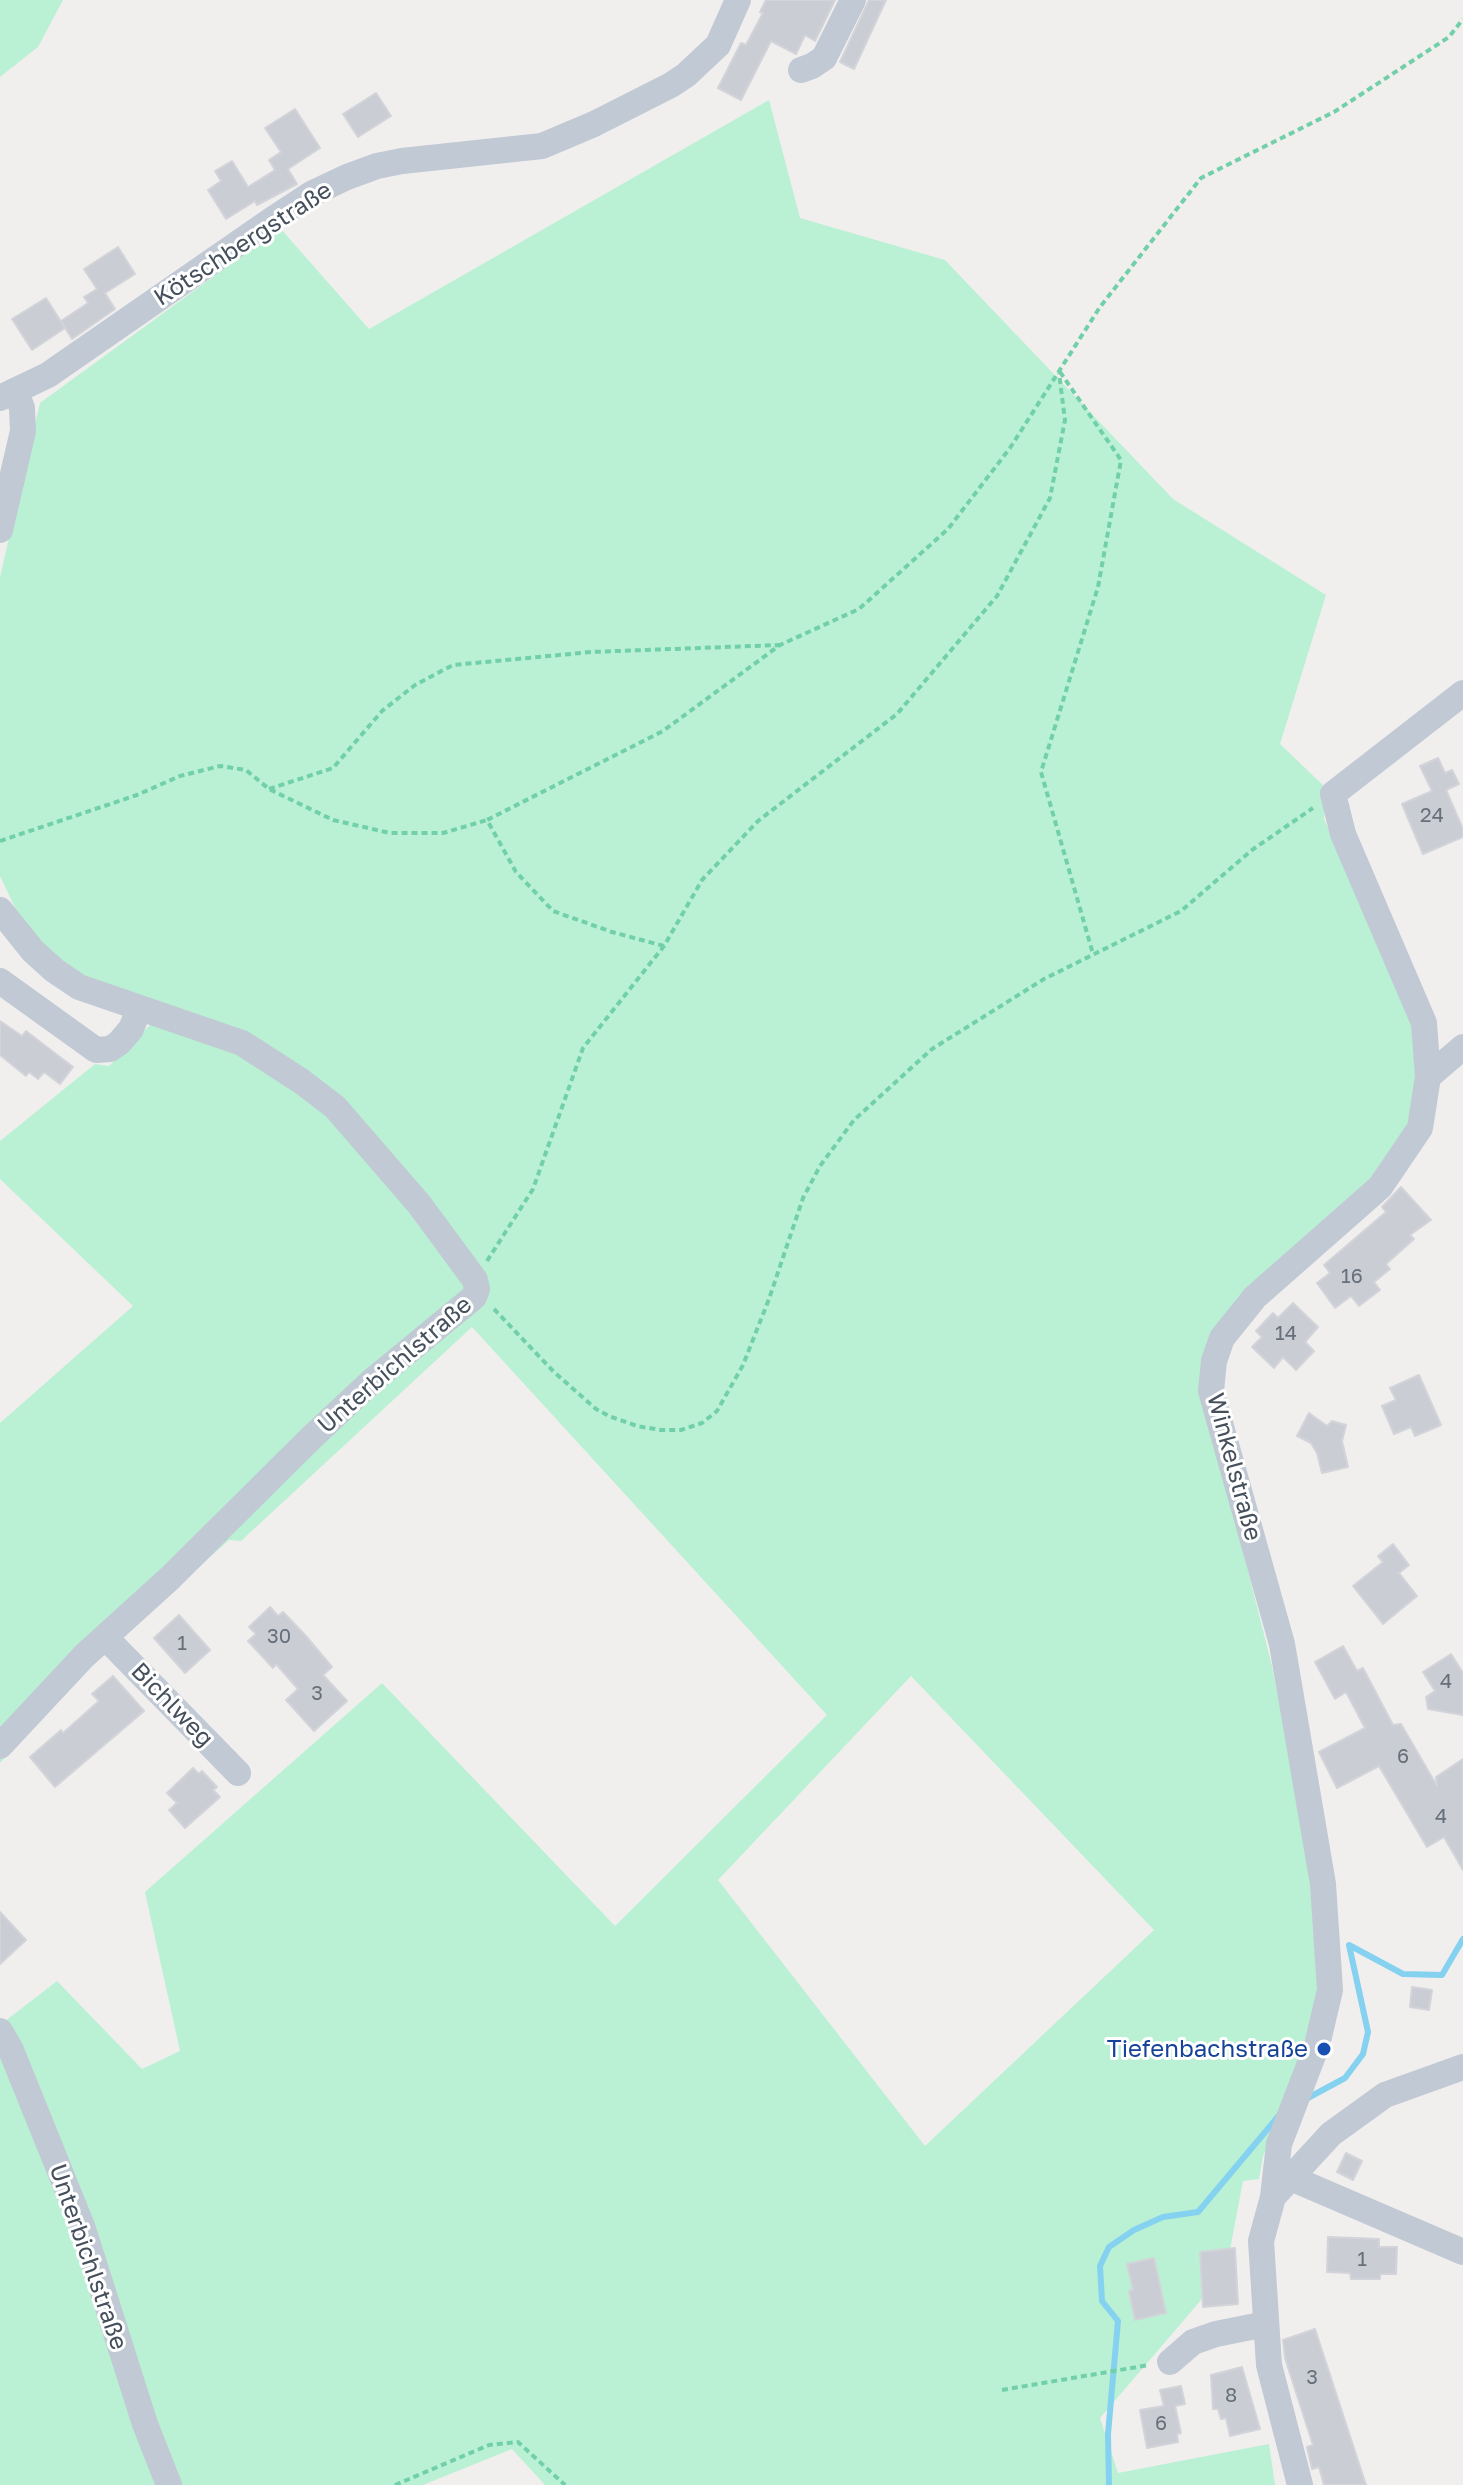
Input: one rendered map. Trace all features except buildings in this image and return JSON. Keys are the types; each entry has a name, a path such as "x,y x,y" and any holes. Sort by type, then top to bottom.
{"street":[{"name":"Kötschbergstraße","path":"8,395 48,375 311,194 347,177 402,161 542,146 671,85 718,45 738,0"},
{"path":"801,70 824,58 853,0"},
{"path":"0,530 23,431 22,408 8,395"},
{"path":"1333,794 1463,693"},
{"name":"Winkelstraße","path":"1273,2197 1279,2144 1317,2045 1330,1990 1323,1884 1282,1644 1211,1391 1214,1361 1222,1338 1255,1297 1380,1187 1420,1128 1428,1077 1424,1023 1343,834 1333,794"},
{"name":"Unterbichlstraße","path":"0,910 25,942 54,970 79,987 242,1043 292,1074 335,1107 419,1204 476,1285 474,1297 372,1381 311,1438 180,1568 84,1656 0,1746"},
{"path":"0,981 96,1050 110,1049 119,1043 131,1029 139,1009"},
{"path":"1428,1077 1463,1047"},
{"name":"Bichlweg","path":"105,1637 238,1773"},
{"name":"Unterbichlstraße","path":"0,2031 11,2050 82,2226 145,2424 169,2485"},
{"path":"1300,2485 1269,2365 1261,2241 1273,2197 1331,2134 1385,2095 1463,2067"},
{"path":"1291,2178 1463,2252"},
{"path":"1170,2362 1193,2342 1266,2324"}],"path":[{"path":"0,841 137,795 180,776 220,766 246,770 269,789 333,820 390,833 443,833 487,820 663,731 780,645 859,609 948,529 1010,448 1100,307 1201,178 1334,112 1449,37 1463,19"},
{"path":"1059,370 1065,420 1050,498 997,596 897,714 758,821 702,880 664,946 583,1048 533,1189 476,1285 553,1371 596,1409 623,1421 661,1430 681,1430 702,1423 717,1411 743,1365 803,1198 820,1166 854,1120 932,1049 1044,979 1181,911 1252,850 1333,794"},
{"path":"1059,370 1121,460 1098,587 1041,772 1093,955"},
{"path":"269,789 333,768 382,711 415,685 453,665 591,652 780,645"},
{"path":"487,820 516,872 553,911 664,946"},
{"path":"1002,2390 1128,2369"},
{"path":"395,2485 489,2445 518,2442 565,2485"}],"green space":[{"path":"0,0 63,0 38,47 0,77"},
{"path":"769,100 800,218 945,260 1173,499 1326,595 1280,744 1326,788 1324,819 1415,1033 1420,1074 1412,1112 1401,1142 1376,1178 1247,1291 1209,1417 1272,1666 1290,1757 1318,1926 1317,1988 1306,2057 1263,2156 1259,2179 1243,2181 1226,2271 1100,2418 1118,2473 1269,2444 1275,2485 545,2485 512,2449 423,2485 0,2485 0,2025 57,1981 142,2069 180,2051 145,1892 382,1683 615,1926 827,1715 472,1327 241,1541 229,1540 161,1601 97,1661 0,1763 0,1423 133,1306 0,1179 0,1141 95,1064 109,1066 149,1026 160,1004 87,978 50,952 17,912 0,876 0,577 40,403 280,228 369,329","holes":["911,1676 1154,1930 925,2146 718,1880"]}],"waterway":[{"path":"1306,2099 1345,2078 1363,2054 1368,2032 1349,1945 1403,1974 1442,1975 1463,1939"},
{"path":"1109,2485 1108,2434 1118,2321 1102,2301 1100,2266 1109,2247 1134,2230 1163,2217 1198,2212 1282,2112"}],"place":[{"name":"Tiefenbachstraße","path":"1324,2049"}]}
